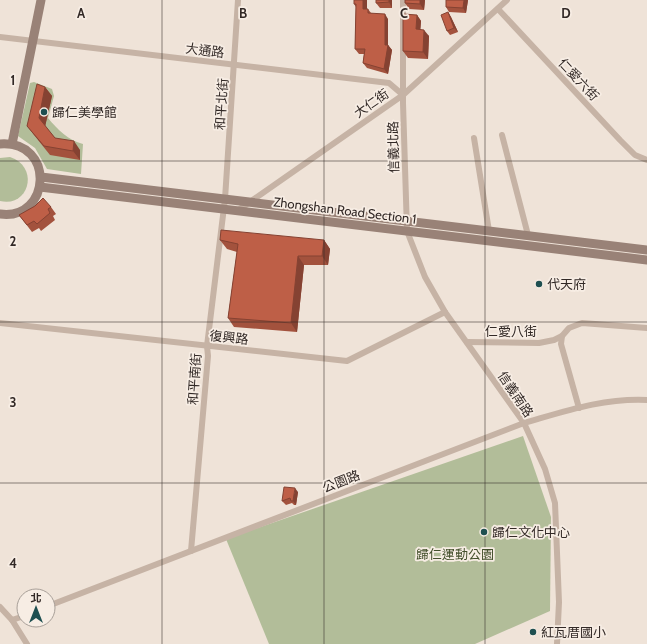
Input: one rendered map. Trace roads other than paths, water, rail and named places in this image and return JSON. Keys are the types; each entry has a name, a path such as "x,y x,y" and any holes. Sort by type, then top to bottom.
{"main road":[{"path":"12,144 41,0"},
{"path":"0,144 12,144 25,149 37,164 41,177 37,195 27,207 12,214 0,214"},
{"name":"Zhongshan Road Section 1","path":"41,177 647,250"},
{"name":"Zhongshan Road Section 1","path":"40,187 647,260"}],"street":[{"name":"和平北街","path":"224,210 235,65 238,0"},
{"name":"信義北路","path":"403,0 403,95 406,221"},
{"name":"大仁街","path":"237,211 403,95 507,0"},
{"name":"仁愛六街","path":"498,8 620,140 635,155 647,160"},
{"name":"大通路","path":"0,37 389,83 403,95"},
{"path":"502,135 528,235"},
{"path":"474,138 489,231"},
{"name":"和平南街","path":"191,551 208,356 207,346 224,210"},
{"name":"信義南路","path":"406,221 407,231 425,278 445,312 524,422 545,469 556,503 559,602 557,644"},
{"name":"復興路","path":"0,323 347,361 445,312"},
{"name":"仁愛八街","path":"467,342 538,343 562,336 569,328 582,323 647,328"},
{"path":"562,336 561,344 579,408"},
{"name":"公園路","path":"56,603 524,422 605,401 624,399 647,400"},
{"path":"0,607 12,620 26,644"},
{"path":"12,620 16,619"}],"place":[{"name":"歸仁美學館","path":"44,112"},
{"name":"代天府","path":"539,284"},
{"name":"歸仁文化中心","path":"484,532"},
{"name":"紅瓦厝國小","path":"533,632"}],"park label":[{"name":"歸仁運動公園","path":"455,554"}]}
